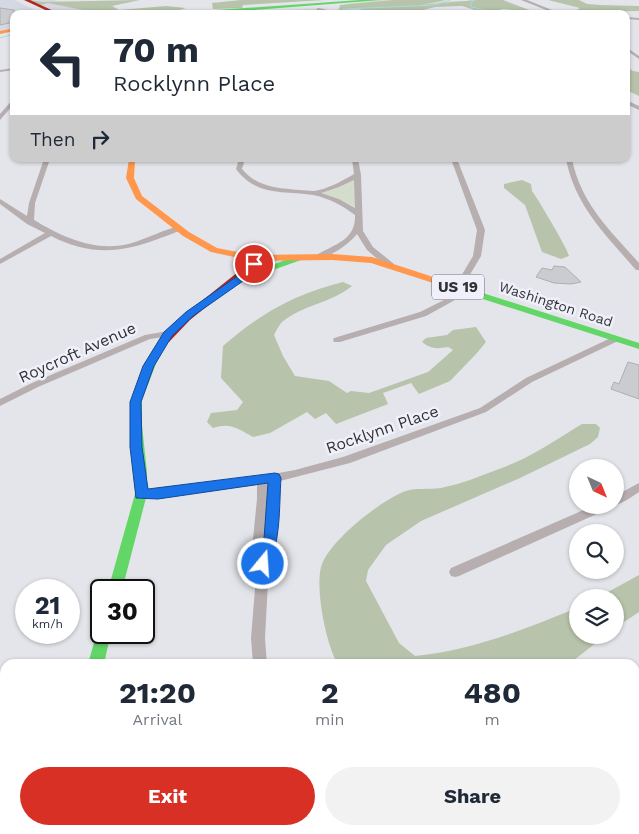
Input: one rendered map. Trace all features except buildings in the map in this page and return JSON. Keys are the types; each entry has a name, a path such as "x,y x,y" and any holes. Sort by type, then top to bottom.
{"main road":[{"path":"19,0 40,10"},
{"path":"26,0 49,10"},
{"path":"233,10 379,0"},
{"name":"Washington Road","path":"132,162 129,178 133,191 144,203 201,244 228,254 258,259 321,256 356,257 392,266 639,346"},
{"path":"228,254 242,266 243,272 240,279"},
{"path":"118,579 141,494 142,484 136,447 136,402 148,366 168,334 190,314 240,279 298,258"},
{"path":"240,279 258,259"},
{"path":"97,659 101,644"}],"street":[{"path":"523,0 549,10"},
{"path":"0,118 10,105"},
{"path":"30,222 32,203 46,162"},
{"path":"241,162 239,169 250,182 283,191 313,194 334,199 358,214"},
{"path":"356,162 358,175 358,227 366,244 392,266"},
{"path":"337,340 424,314 458,296 461,283 476,260 481,230 455,162"},
{"path":"570,162 578,193 639,268"},
{"path":"313,194 337,186 358,175"},
{"path":"0,201 30,222 50,233 95,248 114,249 126,247 179,228"},
{"path":"10,208 32,203"},
{"path":"321,256 348,242 358,227"},
{"path":"0,262 50,233"},
{"name":"Roycroft Avenue","path":"0,403 36,385 148,337 168,334"},
{"name":"Rocklynn Place","path":"141,494 158,494 275,478 346,460 475,414 498,402 529,380 615,339"},
{"path":"267,521 275,478"},
{"path":"260,659 258,638 263,564 271,539 263,499 262,480"},
{"path":"624,496 639,487"},
{"path":"455,572 586,514"}],"shaded area":[{"path":"0,0 14,0 35,10 10,10 10,28 0,31"},
{"path":"26,0 53,0 91,10 49,10"}],"green space":[{"path":"29,0 42,2 140,0 112,6 119,10 83,10 48,3 41,5"},
{"path":"241,0 324,0 243,5 242,8 213,9 212,3"},
{"path":"383,0 476,1 408,10 399,10 398,8 336,10 345,4"},
{"path":"393,0 446,0 421,5 477,0 503,0 529,10 475,10 462,6 435,7 423,10 339,10 340,5"},
{"path":"548,0 579,0 587,4 639,6 639,11 577,10 580,8"},
{"path":"166,6 186,8 180,10 119,10"},
{"path":"323,8 328,10 286,10"},
{"path":"630,69 639,72 639,96 630,92"},
{"path":"355,179 355,207 337,198 318,193 340,187"},
{"path":"522,180 531,184 532,191 559,235 569,256 561,259 542,252 525,205 504,188 504,184"},
{"path":"343,282 352,286 344,292 290,316 282,322 275,333 274,335 283,356 295,376 329,381 347,393 351,391 369,393 428,372 453,350 448,347 437,348 428,346 422,342 426,338 447,335 453,330 476,327 486,342 450,381 419,394 411,383 383,393 388,404 336,424 326,413 315,419 307,412 270,433 253,437 230,426 213,428 207,422 211,413 237,410 243,402 221,378 223,346 265,314 279,306 309,292"},
{"path":"582,424 596,424 600,428 598,437 590,444 520,478 421,521 386,545 368,570 366,581 399,643 415,656 457,649 498,638 569,611 569,644 595,644 575,659 336,659 329,644 322,615 319,586 322,564 327,554 345,533 381,504 403,492 441,488 470,480 523,459"},
{"path":"639,575 639,612 624,622 624,589 614,589"}],"waterway":[{"path":"343,9 435,5 450,0"},
{"path":"468,0 473,1 470,5 472,7 484,10"},
{"path":"0,38 10,35"}],"traffic: fast":[{"path":"233,10 379,0"},
{"path":"245,277 298,258"},
{"path":"464,290 639,346"},
{"path":"118,579 141,494 141,472 136,426 137,400 154,356 165,340"},
{"path":"97,659 101,644"}],"traffic: slow":[{"path":"0,33 10,30"},
{"path":"132,162 130,178 139,197 186,234 214,250 253,258 332,257 372,260 464,290"}],"traffic: jam":[{"path":"26,0 49,10"},
{"path":"165,340 187,318 258,259"}],"route":[{"path":"254,264 240,279 190,314 168,334 148,366 136,402 136,447 142,484 141,494 158,494 275,478 271,539 263,564"}]}
